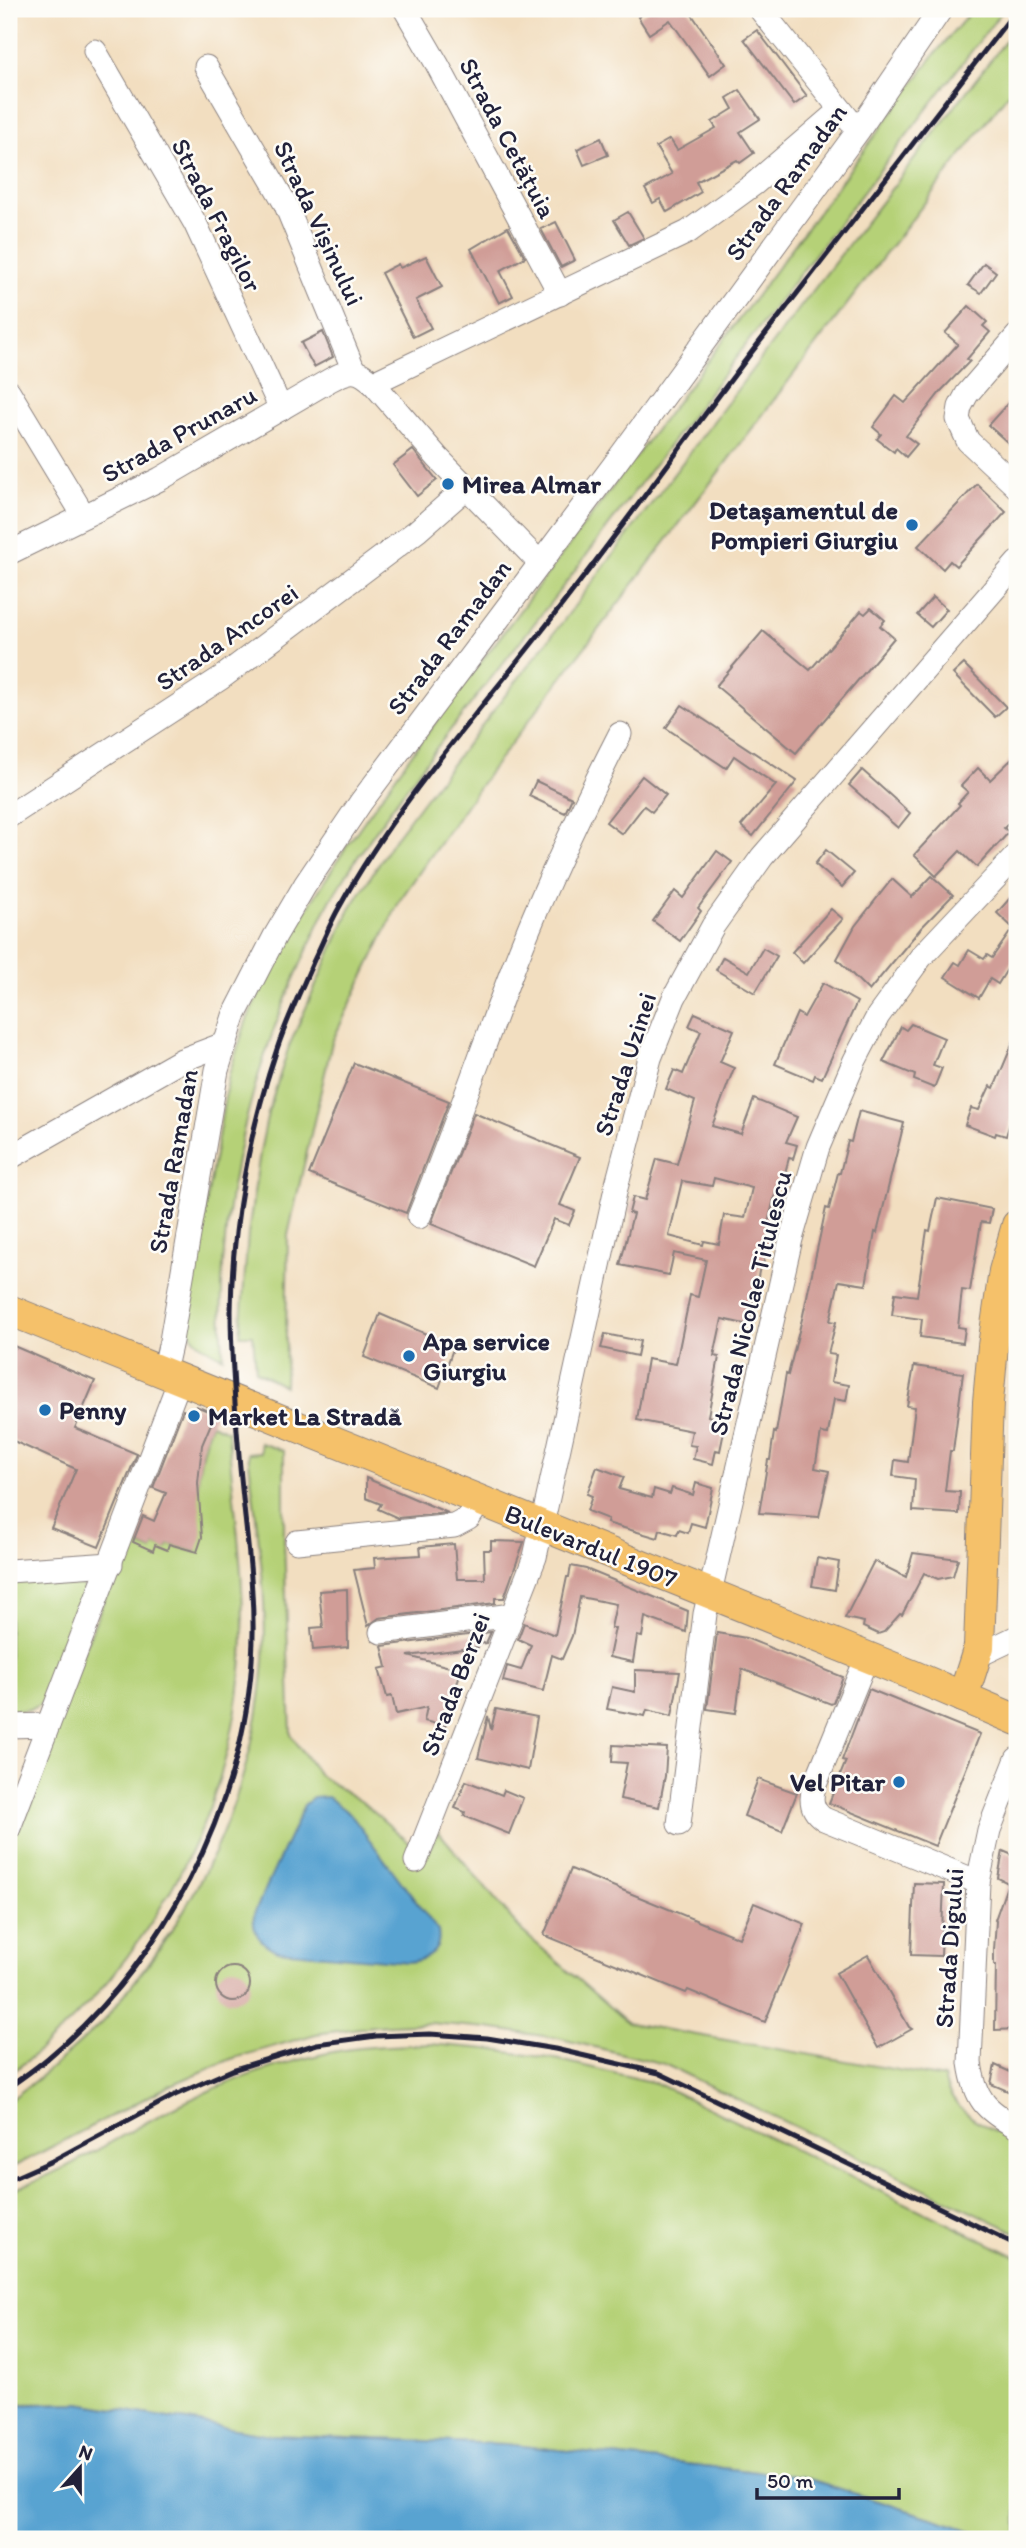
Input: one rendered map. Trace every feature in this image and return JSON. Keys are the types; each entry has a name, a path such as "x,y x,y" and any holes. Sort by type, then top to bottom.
{"main road":[{"path":"963,1697 978,1656 988,1402 994,1334 1011,1270 1017,1225"},
{"name":"Bulevardul 1907","path":"9,1310 1017,1720"}],"street":[{"name":"Strada Cetățuia","path":"405,9 438,64 560,294"},
{"path":"760,9 858,131"},
{"name":"Strada Ramadan","path":"10,1823 111,1564 172,1376 173,1332 210,1098 224,1044 250,982 329,848 858,131 941,9"},
{"name":"Strada Fragilor","path":"95,51 195,223 281,410"},
{"name":"Strada Vișinului","path":"206,67 285,203 364,377 540,564"},
{"name":"Strada Ramadan","path":"364,377 560,294 688,232 745,192 840,110"},
{"path":"1017,336 967,394 960,407 958,419 968,441 1017,487"},
{"name":"Strada Prunaru","path":"9,553 160,479 330,380 364,377"},
{"path":"9,392 85,516"},
{"name":"Strada Ancorei","path":"9,816 221,678 417,531 466,488"},
{"name":"Strada Uzinei","path":"541,1525 635,1113 658,1037 688,969 713,926 762,857 819,788 1017,563"},
{"path":"419,1217 457,1124 506,986 535,915 620,733"},
{"name":"Strada Nicolae Titulescu","path":"679,1824 709,1594 791,1239 810,1170 830,1116 866,1038 898,987 921,957 1017,855"},
{"path":"9,1158 182,1060 224,1044"},
{"path":"297,1542 454,1525 469,1518 481,1501"},
{"name":"Strada Berzei","path":"416,1861 535,1557 541,1525"},
{"path":"9,1571 111,1564"},
{"path":"382,1632 512,1615"},
{"path":"978,1656 1017,1637"},
{"path":"867,1657 814,1787 812,1800 815,1811 824,1819 978,1882"},
{"path":"9,1726 48,1726"},
{"name":"Strada Digului","path":"1017,1759 989,1830 978,1882 970,2063 973,2085 981,2102 1017,2127"}],"green space":[{"path":"973,9 1004,9 554,598 423,765 362,851 329,904 282,1008 250,1104 238,1154 224,1255 223,1357 194,1338 186,1319 229,1074 246,1022 262,987 348,844 408,759 934,55"},
{"path":"1017,26 1017,82 491,770 400,900 332,1042 288,1235 285,1386 256,1371 253,1335 240,1335 248,1234 260,1152 268,1113 289,1046 349,911 393,841 433,788"},
{"path":"211,1424 228,1431 243,1601 242,1658 234,1719 219,1779 198,1836 170,1891 137,1943 99,1991 56,2035 9,2075 9,1838 128,1540 152,1551 155,1545 167,1549 169,1544 197,1552 199,1471"},
{"path":"260,1443 284,1451 284,1541 291,1735 319,1775 362,1802 426,1857 438,1831 522,1931 628,2023 944,2078 955,2101 972,2118 1017,2142 1017,2233 664,2064 557,2038 430,2023 374,2026 316,2034 231,2059 169,2086 9,2169 9,2101 57,2063 102,2022 159,1949 204,1873 238,1790 259,1704 264,1660 263,1583 248,1453 261,1452"},
{"path":"57,1577 75,1581 90,1592 49,1696 31,1709 9,1711 9,1581"},
{"path":"430,2044 555,2059 656,2083 1017,2257 1017,2539 997,2539 803,2477 505,2444 271,2435 79,2403 9,2404 9,2191 53,2173 179,2105 247,2076 333,2052"}],"water":[{"path":"328,1797 351,1815 438,1931 438,1944 432,1954 408,1962 278,1951 258,1937 254,1927 254,1914 304,1805 313,1798"},
{"path":"79,2403 271,2435 505,2444 803,2477 997,2539 9,2539 9,2405"}],"building":[{"path":"651,9 688,9 726,64 710,76 670,20 649,34 638,17"},
{"path":"757,30 807,96 794,105 744,39"},
{"path":"740,90 760,119 740,132 754,153 740,163 737,160 696,182 701,192 667,212 660,199 653,203 645,189 672,174 656,147 670,139 677,150 716,128 712,122 733,109 727,98"},
{"path":"601,138 608,155 584,165 577,149"},
{"path":"628,212 644,238 629,245 614,220"},
{"path":"556,222 575,260 561,267 541,229"},
{"path":"508,227 525,257 500,271 513,296 499,303 471,249"},
{"path":"426,256 442,287 416,300 431,328 413,337 381,273 398,264 400,268"},
{"path":"984,263 996,272 981,293 968,285"},
{"path":"969,306 987,322 983,326 990,332 967,359 970,361 941,391 906,436 917,444 906,457 896,448 894,452 877,439 881,434 873,427 896,396 905,403 958,344 945,333"},
{"path":"323,332 333,357 314,367 301,343"},
{"path":"1017,393 1017,451 988,425"},
{"path":"413,450 437,480 417,496 393,465"},
{"path":"977,484 1006,512 956,566 950,561 943,569 918,546"},
{"path":"933,597 947,609 931,627 917,615"},
{"path":"871,608 885,620 880,626 894,638 796,753 716,686 763,631 810,670 861,611 865,614"},
{"path":"964,664 1006,707 995,717 953,674"},
{"path":"682,705 797,781 753,836 741,826 776,785 734,756 726,768 666,728"},
{"path":"1017,754 1017,815 1004,828 1009,832 977,867 960,851 936,876 914,855 960,805 958,803 968,792 961,786 978,768 990,780"},
{"path":"862,770 910,813 898,828 849,785"},
{"path":"642,776 666,795 652,812 644,806 622,834 606,822"},
{"path":"536,781 572,798 565,813 529,796"},
{"path":"826,850 854,873 842,887 815,864"},
{"path":"717,851 732,862 698,908 701,911 680,941 653,921 675,891 683,898"},
{"path":"932,876 953,895 921,928 869,991 837,959 855,926 892,879 912,897"},
{"path":"1017,890 1017,953 998,984 990,979 979,998 945,977 955,962 960,965 969,950 984,959 987,955 992,958 1013,928 997,913"},
{"path":"831,909 843,919 803,963 792,952"},
{"path":"763,948 777,956 755,993 716,970 723,957 749,972"},
{"path":"823,983 857,1002 822,1078 815,1075 813,1080 775,1064 797,1013 804,1017"},
{"path":"695,1013 734,1030 720,1062 734,1068 712,1126 741,1134 754,1099 797,1117 786,1142 797,1145 793,1159 789,1158 781,1188 777,1187 749,1325 722,1319 714,1356 719,1357 708,1416 726,1422 720,1451 716,1450 713,1464 693,1459 696,1446 689,1445 692,1431 637,1420 647,1359 676,1364 690,1295 698,1297 706,1260 674,1253 669,1275 620,1265 633,1214 629,1213 633,1197 645,1200 657,1159 677,1164 695,1101 666,1089 674,1070 683,1074 701,1031 689,1026","holes":["714,1178 752,1188 745,1218 724,1215 719,1244 704,1241 703,1245 669,1236 682,1181 712,1186"]},
{"path":"911,1024 944,1038 933,1065 942,1068 934,1088 914,1080 915,1075 883,1062 901,1027 906,1030"},
{"path":"1017,1033 1017,1115 1013,1113 1006,1136 996,1133 995,1136 965,1125 971,1108 979,1110 990,1086 994,1088"},
{"path":"354,1063 449,1101 406,1213 309,1174"},
{"path":"859,1111 904,1123 877,1233 875,1232 866,1285 839,1281 830,1321 836,1322 828,1354 836,1355 831,1382 849,1385 846,1401 834,1399 828,1434 821,1433 815,1468 829,1471 819,1517 759,1513 786,1374 788,1375 803,1315 826,1208 829,1209"},
{"path":"474,1113 580,1157 560,1205 575,1211 569,1225 554,1219 534,1266 431,1224"},
{"path":"937,1198 992,1209 989,1223 981,1222 970,1291 962,1290 958,1327 965,1328 963,1343 920,1337 922,1319 892,1315 895,1293 917,1296 927,1230 930,1231"},
{"path":"380,1314 454,1346 439,1388 364,1357"},
{"path":"605,1334 640,1341 637,1356 601,1348"},
{"path":"9,1344 95,1381 75,1428 137,1454 99,1547 51,1528 76,1469 9,1439"},
{"path":"914,1366 963,1373 945,1491 960,1492 959,1514 913,1511 915,1479 893,1476 895,1460 908,1462 915,1407 907,1406"},
{"path":"196,1406 215,1414 202,1445 198,1483 202,1537 197,1552 169,1544 167,1550 155,1545 153,1551 133,1542 143,1516 154,1521 166,1493 153,1488 183,1410 192,1414"},
{"path":"597,1467 624,1477 619,1489 652,1498 654,1489 670,1494 672,1488 693,1495 696,1483 713,1488 705,1527 691,1523 688,1533 679,1530 677,1535 660,1530 658,1538 607,1523 608,1519 587,1511 592,1496 587,1494"},
{"path":"366,1478 448,1513 398,1518 378,1509 381,1504 366,1498"},
{"path":"491,1541 524,1542 504,1598 495,1598 495,1603 379,1618 368,1626 354,1570 375,1568 374,1558 421,1555 420,1547 454,1544 457,1579 485,1579 484,1550 491,1550"},
{"path":"913,1553 958,1559 953,1576 938,1579 924,1573 902,1615 900,1614 884,1632 878,1634 863,1627 864,1622 845,1618 874,1561 906,1577"},
{"path":"817,1558 839,1562 835,1590 812,1586"},
{"path":"571,1566 586,1569 688,1611 686,1632 645,1617 642,1637 637,1636 633,1662 609,1657 615,1628 611,1628 616,1604 580,1597 572,1636 562,1659 552,1655 543,1691 503,1681 507,1666 521,1670 531,1645 518,1639 524,1623 555,1635"},
{"path":"347,1589 348,1647 313,1650 311,1628 323,1627 319,1591"},
{"path":"491,1632 486,1643 478,1644 478,1647 408,1656 461,1670 445,1726 424,1721 427,1707 396,1714 392,1696 387,1697 379,1669 387,1667 382,1646"},
{"path":"717,1633 746,1638 843,1677 833,1703 742,1669 736,1713 707,1709"},
{"path":"635,1670 680,1672 672,1716 647,1710 645,1716 607,1709 612,1687 635,1692"},
{"name":"Vel Pitar","path":"869,1689 980,1734 935,1846 829,1803 846,1761 842,1760"},
{"path":"496,1709 537,1717 528,1770 478,1758 488,1716 491,1730"},
{"path":"613,1745 667,1748 659,1807 620,1799 627,1763 612,1762"},
{"path":"758,1779 797,1793 782,1831 744,1816"},
{"path":"466,1781 502,1795 504,1790 523,1798 509,1834 464,1816 465,1812 455,1808"},
{"path":"1003,1851 1017,1857 1017,2029 995,2030 995,1920 1008,1883 998,1878"},
{"path":"571,1869 739,1938 754,1903 805,1924 765,2022 544,1935"},
{"path":"914,1883 944,1884 941,1956 911,1955"},
{"path":"868,1955 912,2029 878,2048 836,1973"},
{"path":"233,1967 245,1972 250,1984 245,1996 233,2001 221,1996 216,1984 221,1972"},
{"path":"995,2065 1017,2075 1017,2095 991,2084"}],"railway":[{"path":"9,2087 48,2058 89,2019 127,1976 160,1929 189,1879 213,1827 232,1772 245,1716 253,1634 232,1347 235,1245 250,1145 267,1080 294,1004 333,919 363,867 414,792 580,582 751,353 1017,9"},
{"path":"9,2180 52,2161 175,2095 232,2070 317,2044 376,2036 430,2034 487,2038 555,2049 659,2073 1017,2245"}],"place":[{"name":"Mirea Almar","path":"448,484"},
{"name":"Detașamentul de Pompieri Giurgiu","path":"912,525"},
{"name":"Apa service Giurgiu","path":"409,1356"},
{"name":"Penny","path":"45,1410"},
{"name":"Market La Stradă","path":"194,1416"},
{"name":"Vel Pitar","path":"899,1782"}]}
